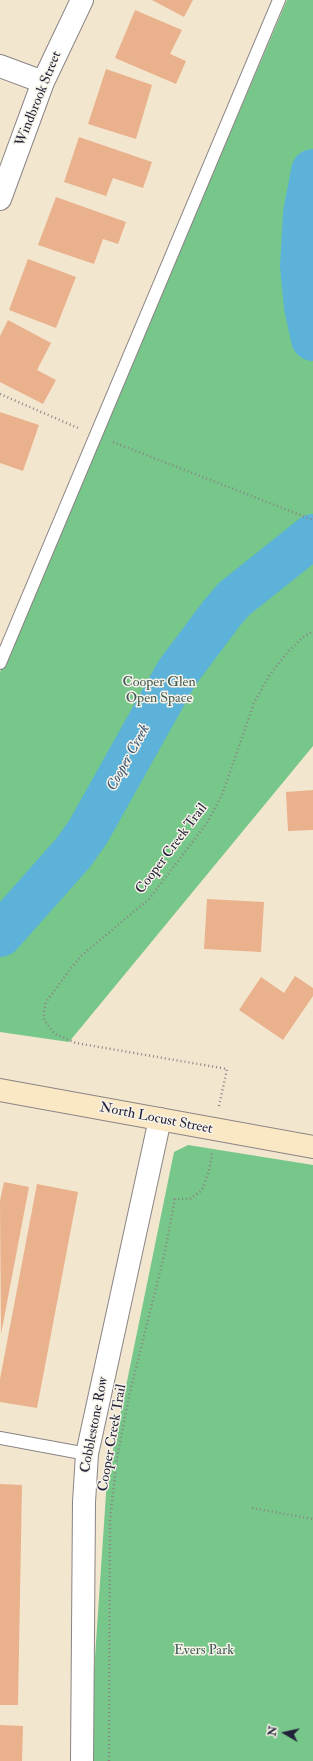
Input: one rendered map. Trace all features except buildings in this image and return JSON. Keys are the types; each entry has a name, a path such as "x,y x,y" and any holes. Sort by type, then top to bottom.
{"main road":[{"name":"North Locust Street","path":"0,1090 313,1147"}],"street":[{"name":"Windbrook Street","path":"0,199 43,82 82,0"},
{"path":"0,66 43,82"},
{"name":"Cobblestone Row","path":"82,1761 84,1502 87,1454 160,1119"}],"lane":[{"path":"0,664 279,0"},
{"path":"0,1438 87,1454"}],"path":[{"path":"0,394 95,435 256,496 313,520"},
{"name":"Cooper Creek Trail","path":"218,1113 227,1069 76,1043 55,1034 44,1020 44,1012 46,1002 81,956 149,899 207,823 222,795 254,704 268,676 287,653 302,638 313,631"},
{"name":"Cooper Creek Trail","path":"110,1761 110,1519 117,1458 129,1396 164,1256 175,1199 190,1199 202,1190 209,1171 213,1146"},
{"path":"252,1508 313,1519"}],"green space":[{"name":"Cooper Glen Open Space","path":"287,0 313,0 313,746 69,1042 0,1032 0,672"},
{"name":"Evers Park","path":"188,1145 313,1165 313,1761 88,1761 107,1479 174,1152"}],"waterway":[{"name":"Cooper Creek","path":"313,171 305,213 302,266 306,307 313,339"},
{"name":"Cooper Creek","path":"0,935 73,853 88,832 177,673 222,613 234,599 313,536"}]}
